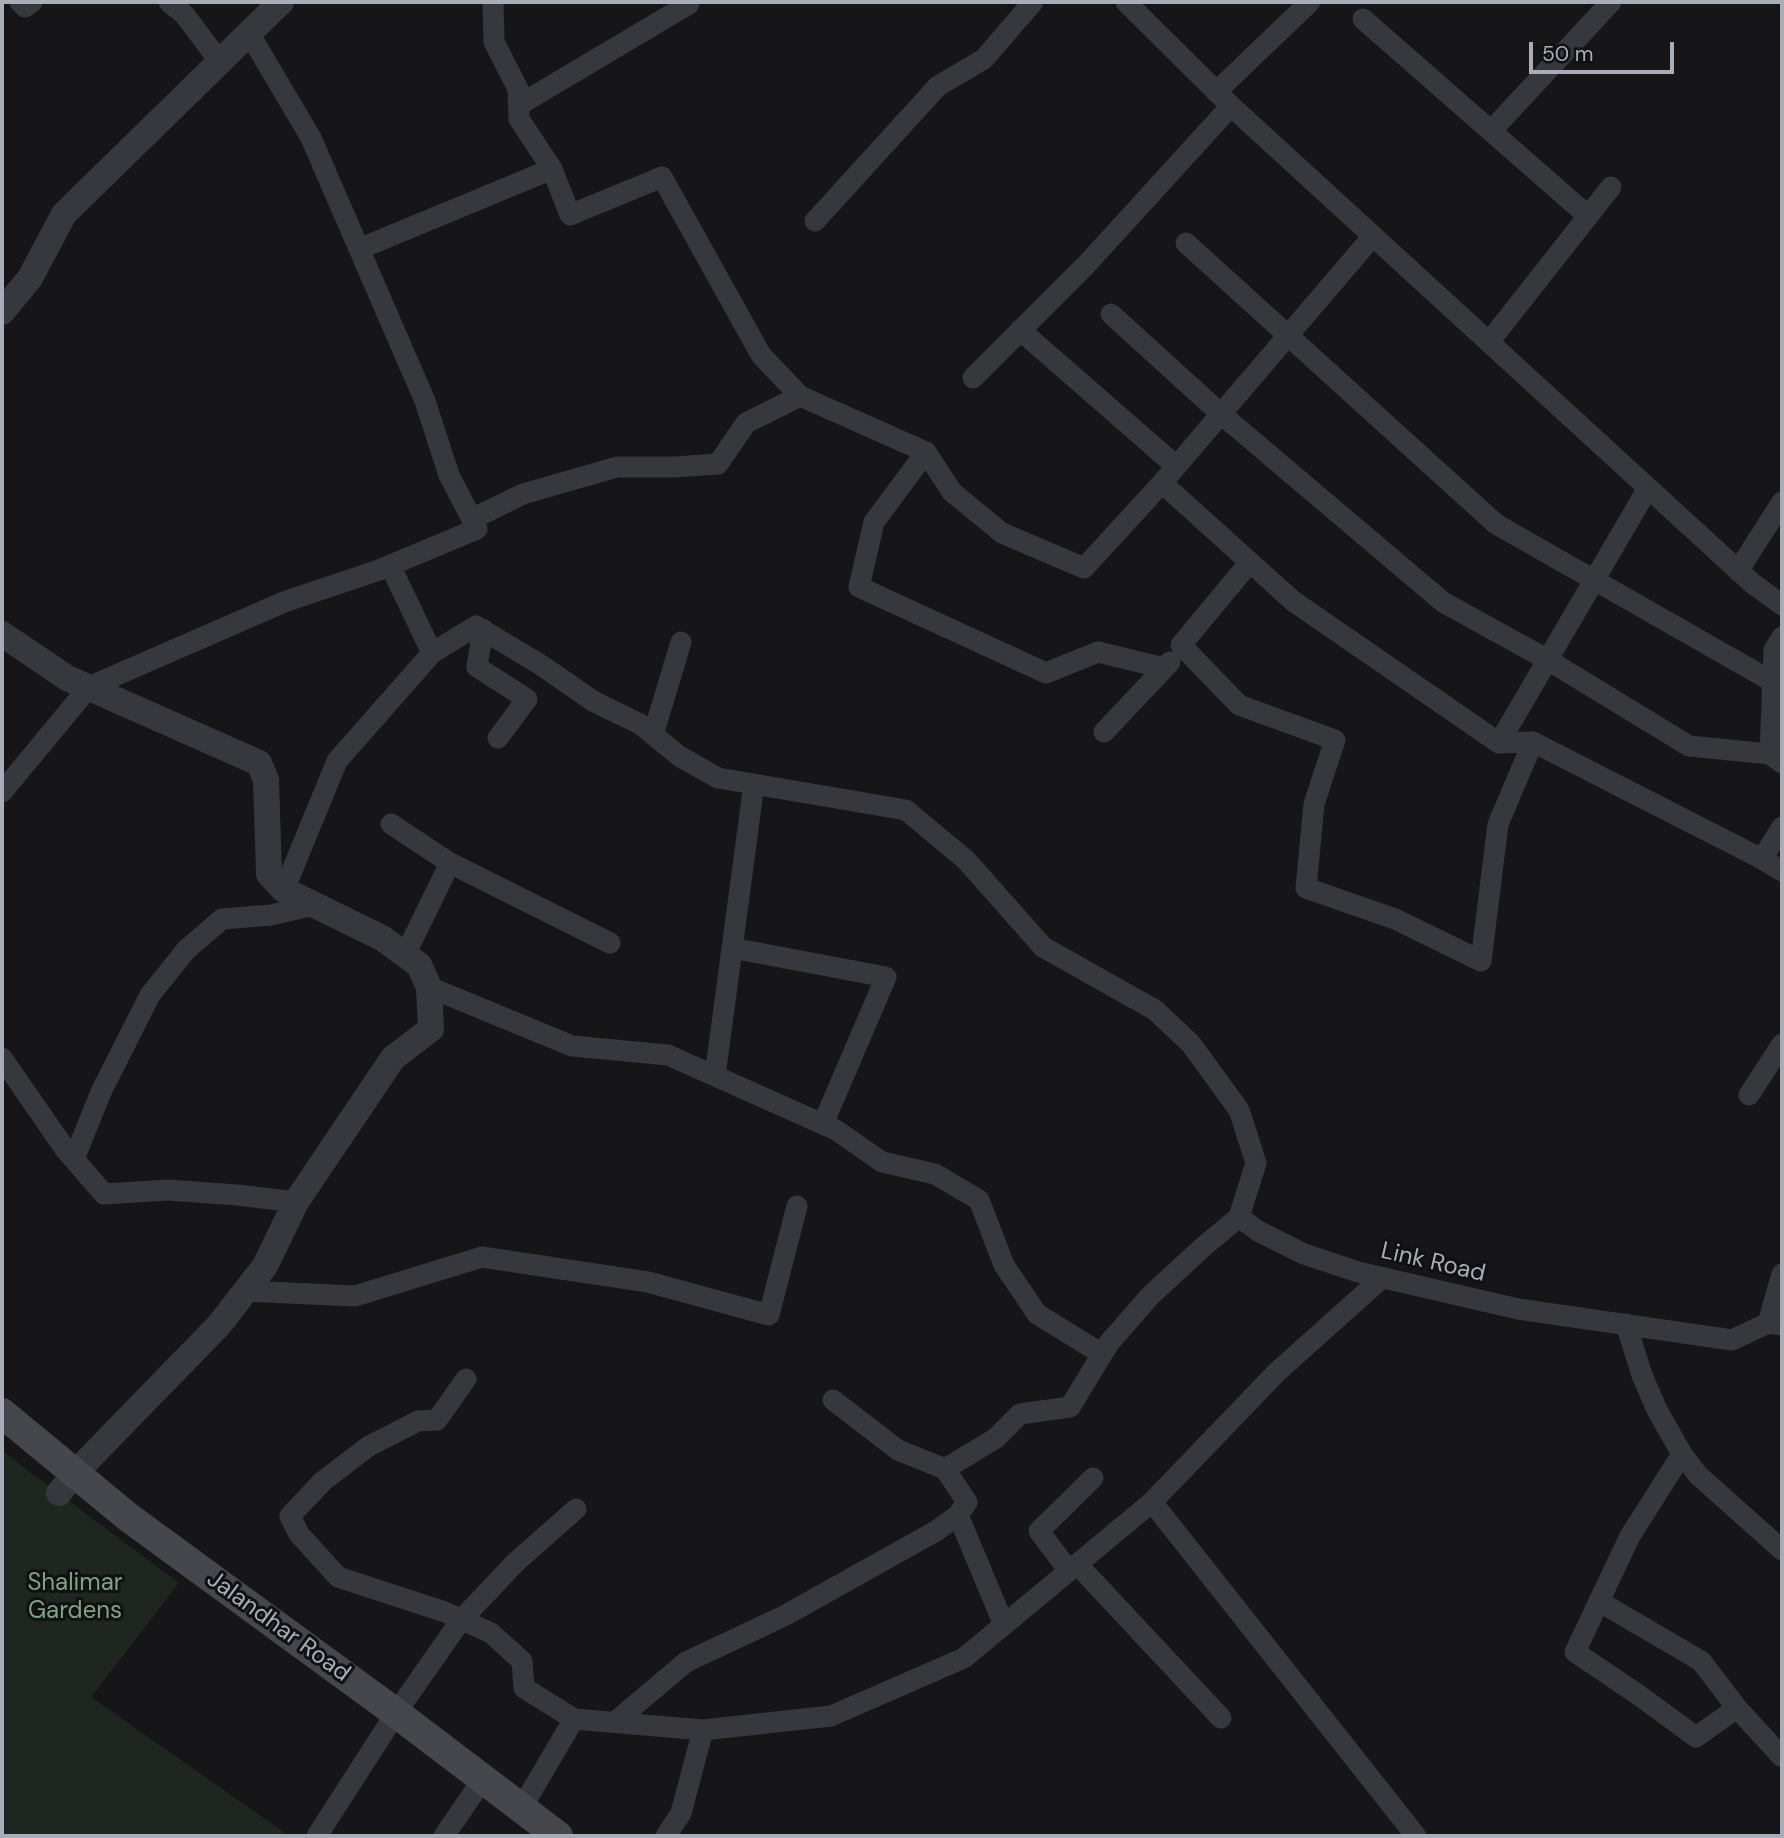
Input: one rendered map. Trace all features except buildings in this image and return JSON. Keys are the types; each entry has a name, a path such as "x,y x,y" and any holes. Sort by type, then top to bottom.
{"main road":[{"name":"Jalandhar Road","path":"2,1413 67,1483 128,1517 396,1713 558,1836"}],"street":[{"path":"20,2 25,7 32,2"},
{"path":"169,2 184,14 220,62"},
{"path":"2,313 30,278 64,214 281,2"},
{"path":"493,2 494,42 519,89 519,119 552,169 570,215 662,177 761,355 800,396 926,452 952,492 1002,533 1084,568 1162,484 1373,236"},
{"path":"814,221 938,86 984,59 1033,2"},
{"path":"1126,2 1224,99 1373,236 1738,570 1782,605"},
{"path":"973,377 1086,265 1224,99 1310,2"},
{"path":"1491,131 1611,2"},
{"path":"519,104 689,4"},
{"path":"1363,19 1588,216"},
{"path":"2,792 89,687 284,602 390,565 477,528 449,475 425,401 311,138 249,33"},
{"path":"359,249 552,169"},
{"path":"1489,342 1611,187"},
{"path":"1186,243 1496,524 1773,682"},
{"path":"1111,314 1221,414 1443,602 1548,660 1689,746 1776,759 1774,650 1782,638"},
{"path":"1020,330 1176,466"},
{"path":"471,519 523,494 617,467 718,464 747,423 800,396"},
{"path":"926,452 874,522 859,587 1046,673 1098,653 1164,668"},
{"path":"1162,484 1293,601 1499,743 1533,742 1782,871"},
{"path":"1499,743 1648,488"},
{"path":"1738,570 1782,502"},
{"path":"1250,562 1181,645 1239,705 1335,740 1314,804 1306,888 1395,919 1481,961 1498,824 1533,742"},
{"path":"390,565 432,653"},
{"path":"284,890 337,761 432,653 476,626 541,664 593,701 640,724 679,756 718,778 906,810 966,860 1042,947 1155,1010 1191,1044 1239,1110 1256,1163 1239,1217 1150,1296 1108,1343 1070,1407 1020,1414 996,1438 945,1469"},
{"path":"483,629 477,667 527,699 498,738"},
{"path":"2,634 67,678 259,763 266,780 269,874 284,890 382,938 419,965 429,987 431,1029 393,1058 296,1202 265,1266 219,1325 67,1483"},
{"path":"653,735 681,642"},
{"path":"1104,732 1184,647"},
{"path":"715,1076 754,784"},
{"path":"390,824 450,863 610,943"},
{"path":"1762,859 1782,827"},
{"path":"405,955 450,863"},
{"path":"75,1159 101,1092 150,995 186,950 222,919 271,915 314,905"},
{"path":"732,947 886,977 823,1124"},
{"path":"429,987 572,1046 668,1055 836,1130 882,1162 935,1174 979,1200 1004,1265 1037,1314 1102,1354"},
{"path":"1749,1096 1782,1044"},
{"path":"2,1058 75,1159 104,1194 169,1190 296,1202"},
{"path":"244,1291 355,1296 481,1257 648,1282 769,1315 797,1206"},
{"name":"Link Road","path":"1239,1217 1258,1231 1304,1254 1382,1278 1518,1309 1732,1340 1775,1324"},
{"path":"1775,1324 1782,1274"},
{"path":"466,1378 437,1420 418,1421 369,1446 323,1481 290,1516 299,1534 338,1577 445,1612 491,1633 522,1661 524,1688 574,1719 702,1730 831,1716 964,1658 1152,1502 1277,1372 1382,1278"},
{"path":"1626,1324 1642,1375 1657,1410 1682,1454 1698,1475 1782,1549"},
{"path":"615,1723 686,1662 784,1616 936,1531 958,1515 967,1502 945,1469 898,1450 833,1400"},
{"path":"1682,1454 1630,1536 1575,1653 1696,1737 1737,1708"},
{"path":"1093,1478 1040,1531 1221,1718"},
{"path":"1152,1502 1416,1836"},
{"path":"317,1836 396,1713 461,1620 516,1562 576,1509"},
{"path":"958,1515 1004,1625"},
{"path":"1600,1602 1701,1661 1737,1708 1782,1757"},
{"path":"522,1808 574,1719"},
{"path":"666,1836 681,1813 702,1730"},
{"path":"444,1836 483,1779"}],"green space":[{"name":"Shalimar Gardens","path":"2,1451 179,1583 91,1697 285,1833 283,1836 2,1836"}]}
